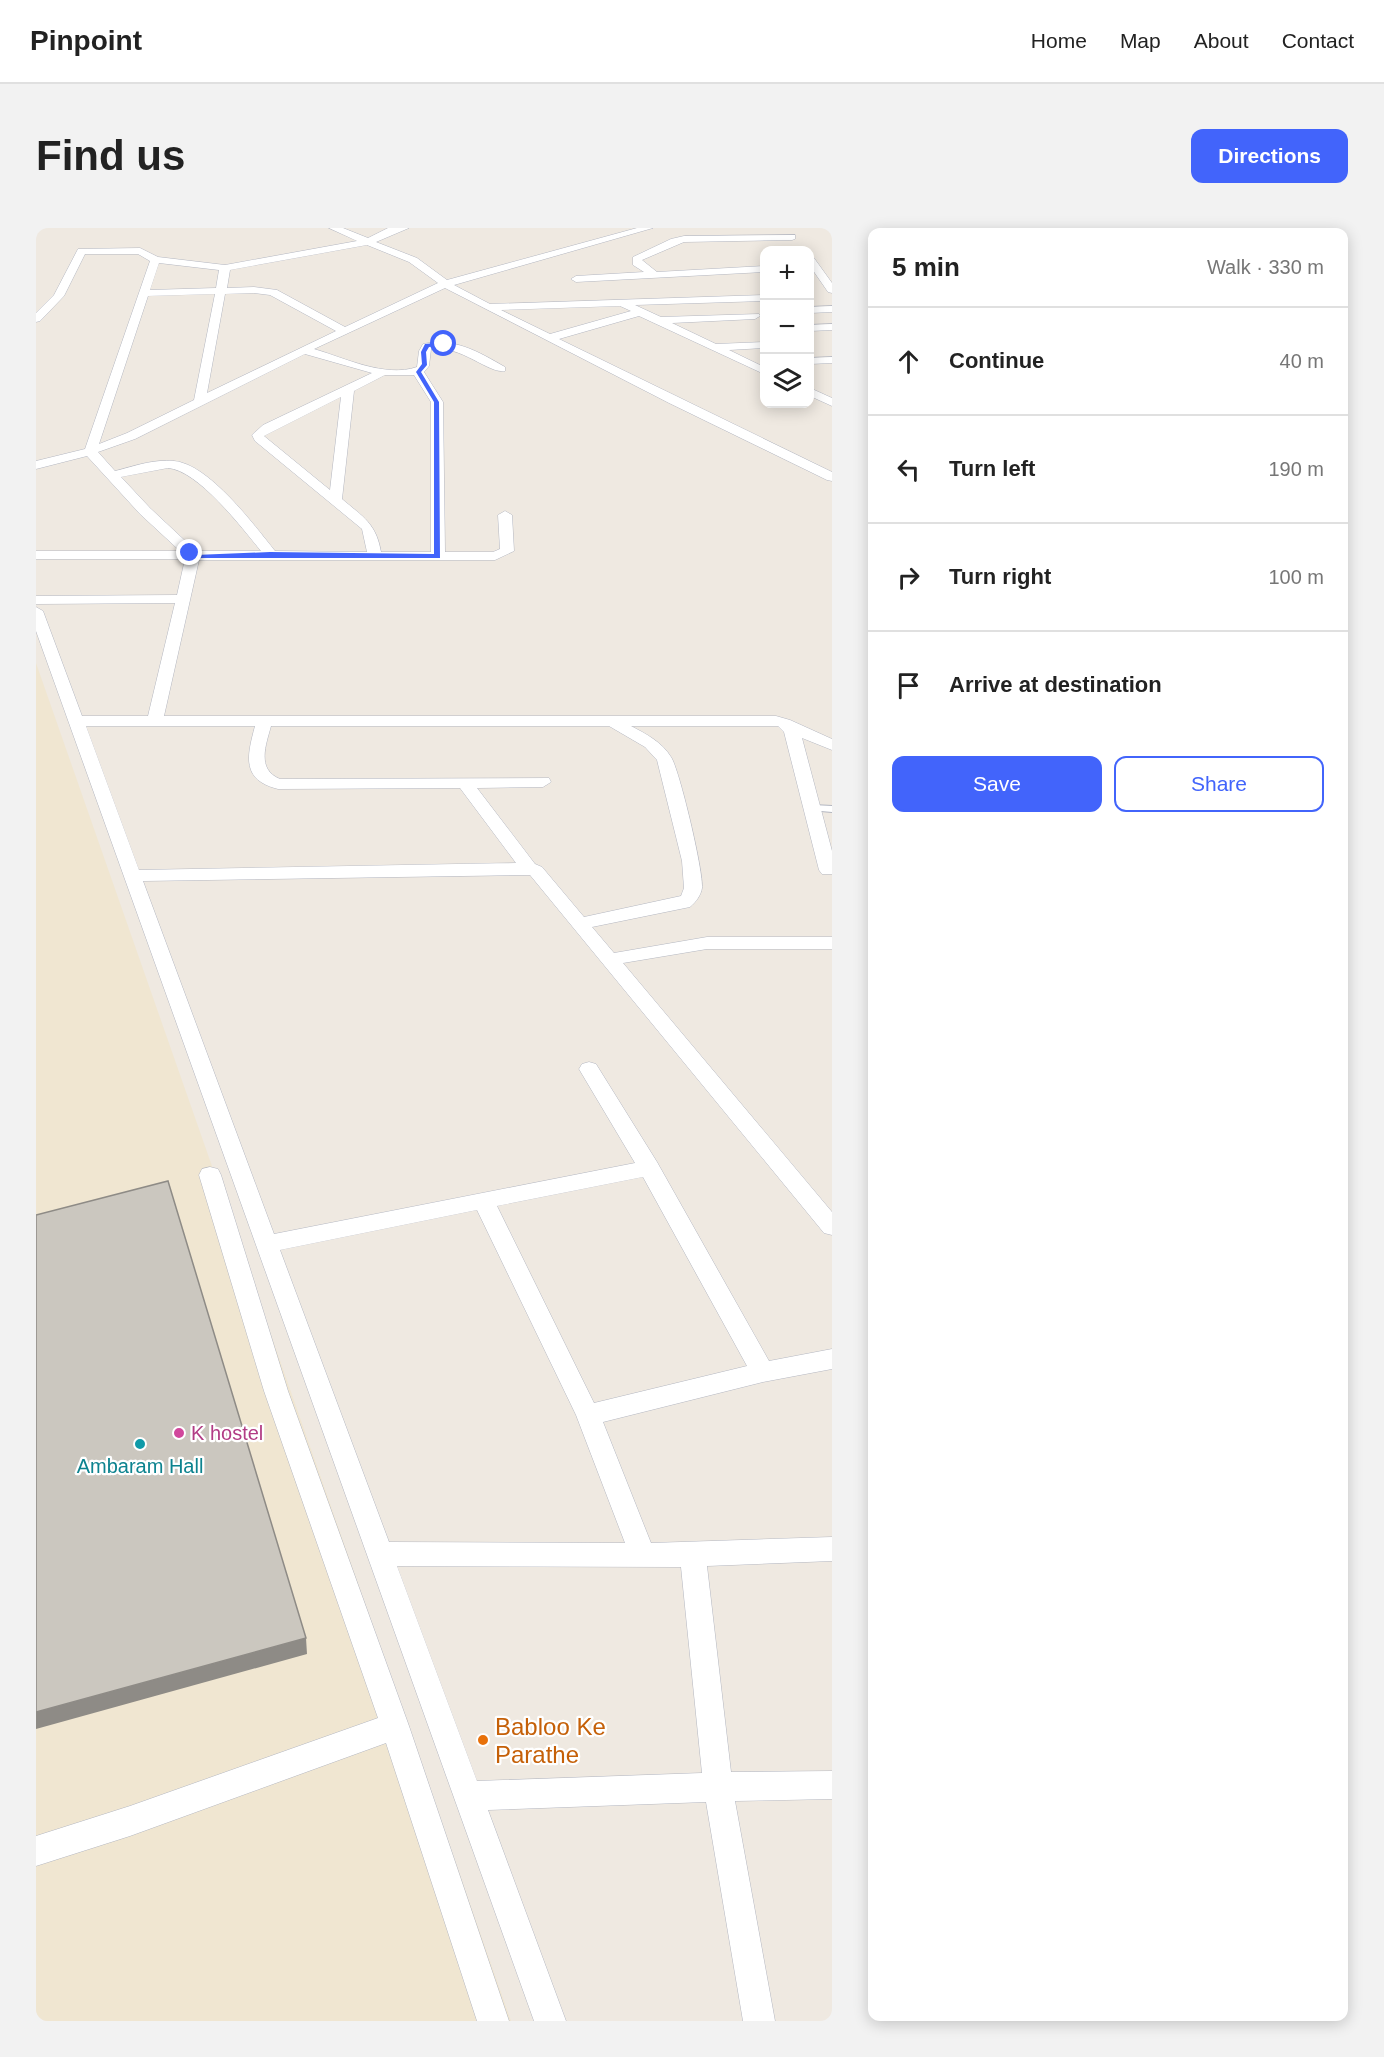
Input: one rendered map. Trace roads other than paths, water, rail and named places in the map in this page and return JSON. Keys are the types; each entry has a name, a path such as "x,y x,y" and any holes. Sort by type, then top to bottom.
{"street":[{"path":"334,228 413,260 445,284 487,307 829,473"},
{"path":"37,314 59,296 82,251 140,251 155,260 225,268 368,242 393,230 404,228"},
{"path":"36,465 90,451 131,436 303,350 445,284 648,228"},
{"path":"654,274 637,263 637,259 674,241 689,238 794,241 784,228"},
{"path":"90,451 155,260"},
{"path":"814,265 832,266"},
{"path":"200,401 225,268"},
{"path":"576,279 760,269"},
{"path":"814,269 832,290"},
{"path":"144,293 273,292 345,331"},
{"path":"487,307 760,298"},
{"path":"622,303 760,369"},
{"path":"814,310 832,309"},
{"path":"549,338 640,312"},
{"path":"659,321 755,316"},
{"path":"814,328 832,327"},
{"path":"303,350 383,372 418,372 424,365 426,347 438,344 457,346 501,369"},
{"path":"715,347 760,345"},
{"path":"751,365 760,364"},
{"path":"375,556 370,531 258,435 267,428 383,372"},
{"path":"418,372 437,402 438,556"},
{"path":"335,500 348,389"},
{"path":"814,394 832,402"},
{"path":"90,451 193,556"},
{"path":"112,475 170,465 188,468 241,518 270,554"},
{"path":"36,555 495,556 505,553 505,515"},
{"path":"155,721 193,556"},
{"path":"36,600 184,599"},
{"path":"36,611 550,2021"},
{"path":"76,721 614,723 767,720 784,723 832,745"},
{"path":"264,721 255,757 261,777 268,782 278,784 543,782"},
{"path":"581,923 684,903 689,899 693,888 691,861 665,759 651,744 614,723"},
{"path":"789,726 828,870"},
{"path":"464,782 529,868 543,878 581,923 623,978 832,1227"},
{"path":"133,876 529,868"},
{"path":"610,960 707,943 832,943"},
{"path":"589,1069 649,1168 763,1372"},
{"path":"267,1244 649,1168"},
{"path":"210,1175 276,1391 394,1726 493,2021"},
{"path":"484,1202 588,1415 642,1554"},
{"path":"588,1415 763,1372 832,1359"},
{"path":"380,1554 693,1555 832,1549"},
{"path":"693,1555 718,1786 759,2021"},
{"path":"36,1851 130,1821 394,1726"},
{"path":"468,1796 718,1786 832,1785"}],"lane":[{"path":"813,808 832,809"}],"place":[{"name":"K hostel","path":"179,1433"},
{"name":"Ambaram Hall","path":"140,1444"},
{"name":"Babloo Ke Parathe","path":"483,1740"}]}
